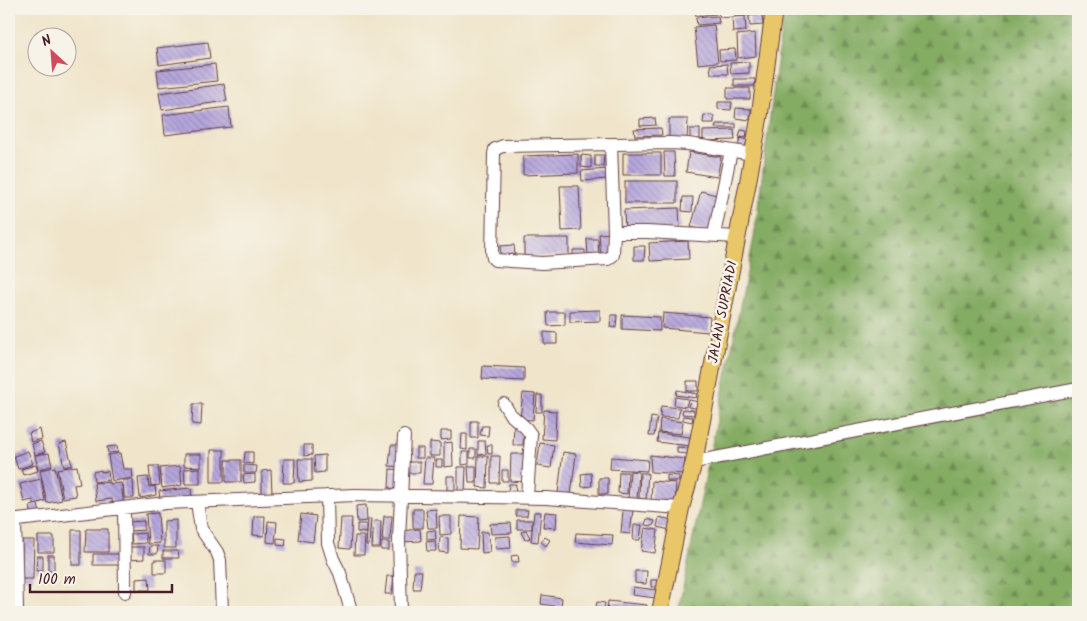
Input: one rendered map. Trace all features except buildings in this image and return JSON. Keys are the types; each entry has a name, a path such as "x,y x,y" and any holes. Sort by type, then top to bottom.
{"main road":[{"name":"JALAN SUPRIADI","path":"660,612 682,508 694,462 737,238 760,113 774,9"}],"street":[{"path":"724,11 747,9"},
{"path":"611,144 613,255 608,259 542,263 498,261 494,259 492,256 495,149 503,146 611,144 688,144 752,154"},
{"path":"714,235 731,151"},
{"path":"614,232 714,235 737,238"},
{"path":"694,462 1078,389"},
{"path":"504,404 510,414 526,428 531,436 527,498"},
{"path":"402,612 399,539 404,436"},
{"path":"17,608 12,520 166,502 327,496 527,498 682,508"},
{"path":"327,496 328,543 340,573 350,607"},
{"path":"197,502 201,529 217,552 220,560 222,612"},
{"path":"124,508 125,592"}],"green space":[{"path":"784,9 1078,9 1078,612 678,612 754,238"}]}
